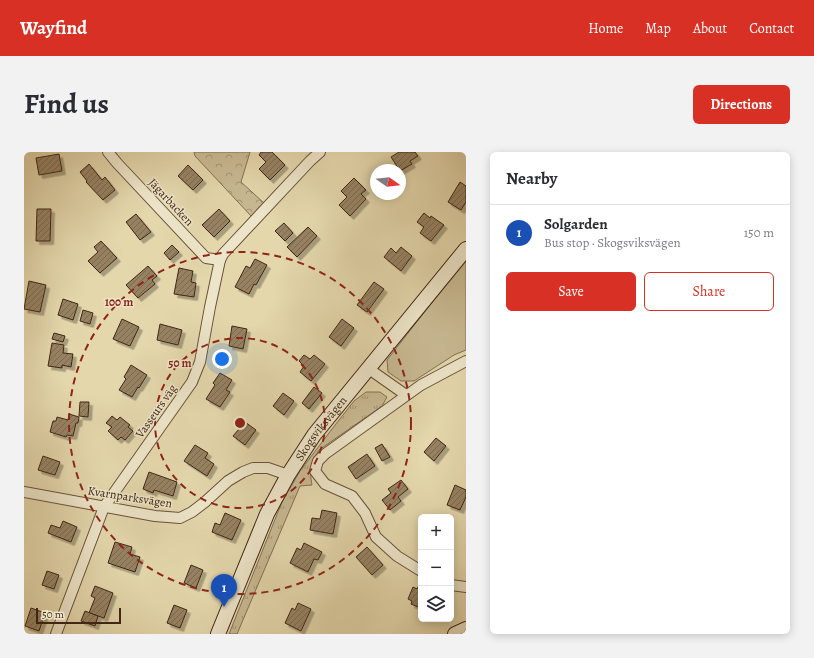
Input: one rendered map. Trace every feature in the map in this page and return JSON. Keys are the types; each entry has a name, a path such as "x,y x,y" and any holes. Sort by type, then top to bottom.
{"street":[{"name":"Jägarbacken","path":"108,152 206,258 220,260"},
{"name":"Vasseurs väg","path":"56,634 104,507 192,382 200,362 220,260 223,254 316,153"},
{"name":"Skogsviksvägen","path":"218,634 267,514 288,475 314,435 466,249"},
{"path":"418,569 397,556 376,537 365,513 352,496 325,484 315,471 318,461 325,454 406,395 444,372 466,361"},
{"path":"369,369 406,395"},
{"name":"Kvarnparksvägen","path":"24,492 156,516 180,518 206,502 228,481 253,468 268,468 288,475"},
{"path":"454,585 466,587"},
{"path":"454,634 466,629"}],"green space":[{"path":"194,152 250,152 241,182 264,203 252,217 195,156"},
{"path":"466,259 466,350 454,355 414,381 401,381 388,372 387,360"},
{"path":"366,392 380,392 387,397 382,406 319,450 311,466 312,485 300,486 237,634 229,634 282,502 300,471 332,429 354,401"}],"building":[{"path":"261,152 272,152 285,165 270,180 259,169 266,162 259,155"},
{"path":"399,152 415,152 418,156 410,161 412,164 406,168 406,164 396,164 391,157"},
{"path":"59,154 62,171 39,175 36,158"},
{"path":"89,164 102,180 105,177 115,190 103,200 86,182 87,181 80,172"},
{"path":"188,165 203,180 193,190 178,176"},
{"path":"354,178 366,190 361,194 366,199 350,216 339,205 347,197 341,191"},
{"path":"460,182 466,186 466,202 461,210 448,202"},
{"path":"37,209 51,209 50,241 36,241"},
{"path":"219,209 230,221 214,237 202,225"},
{"path":"424,213 430,218 431,216 444,225 431,241 420,233 424,227 417,222"},
{"path":"136,214 151,232 140,240 126,222"},
{"path":"284,223 293,233 285,241 275,231"},
{"path":"308,227 317,236 297,257 287,247"},
{"path":"101,241 117,258 100,273 88,261 98,252 94,247"},
{"path":"172,245 179,252 170,260 164,253"},
{"path":"401,247 412,256 401,271 384,257 391,248 396,253"},
{"path":"255,259 267,265 256,285 254,284 249,294 235,287 246,266 250,268"},
{"path":"148,266 157,276 152,280 155,284 138,298 126,285"},
{"path":"179,268 193,271 191,282 196,283 194,297 174,294"},
{"path":"29,281 46,285 40,312 24,309"},
{"path":"374,282 384,289 367,312 357,305"},
{"path":"63,299 78,304 73,320 58,315"},
{"path":"83,310 93,313 90,324 80,321"},
{"path":"122,319 139,327 130,346 113,339"},
{"path":"342,319 354,328 341,346 329,337"},
{"path":"160,324 182,330 178,345 157,340"},
{"path":"232,326 247,329 243,349 229,346"},
{"path":"54,333 65,336 63,342 52,339"},
{"path":"52,343 64,345 63,353 73,354 71,367 62,365 62,368 48,366"},
{"path":"304,355 310,359 314,355 325,364 311,381 300,372 304,366 299,361"},
{"path":"131,365 147,375 132,397 119,390 126,379 124,377"},
{"path":"220,373 232,380 226,390 230,392 220,407 206,399 215,385 213,383"},
{"path":"314,387 322,393 309,409 302,403"},
{"path":"283,393 294,401 284,415 273,406"},
{"path":"80,402 89,402 88,417 79,416"},
{"path":"69,414 79,417 73,436 67,435 66,437 50,432 53,421 56,421 57,417 68,420"},
{"path":"112,416 117,420 120,417 130,425 128,427 133,431 125,440 121,437 118,440 108,431 112,427 106,423"},
{"path":"245,422 256,430 245,445 233,436"},
{"path":"436,438 446,446 434,461 424,452"},
{"path":"382,444 390,457 382,461 375,448"},
{"path":"195,445 208,453 205,458 214,464 207,476 184,461"},
{"path":"367,454 375,466 356,479 348,467"},
{"path":"43,456 60,462 55,475 38,470"},
{"path":"149,472 177,482 173,496 154,490 153,493 143,489"},
{"path":"401,480 408,489 398,497 401,501 390,510 382,500 391,493 388,489"},
{"path":"455,485 466,490 466,497 460,510 447,505"},
{"path":"322,510 337,513 333,534 310,530 312,518 320,519"},
{"path":"225,513 241,520 232,540 212,532 215,523 220,525"},
{"path":"63,521 77,527 71,542 48,533 51,525 60,528"},
{"path":"115,542 132,547 130,554 140,557 135,572 108,563"},
{"path":"304,543 322,552 318,560 314,559 308,572 290,563 297,548 301,550"},
{"path":"367,547 383,565 372,575 356,557"},
{"path":"191,565 203,570 196,588 184,583"},
{"path":"47,571 59,575 54,589 42,585"},
{"path":"95,586 113,593 104,618 89,613 95,598 91,596"},
{"path":"413,587 417,589 418,587 418,607 411,604 412,601 408,599"},
{"path":"298,603 311,609 301,631 285,623 292,608 295,610"},
{"path":"174,605 187,610 180,628 167,623"},
{"path":"31,608 45,613 39,631 25,626"},
{"path":"85,611 98,616 95,626 81,621"}],"place":[{"name":"Solgarden","path":"224,607"}]}
